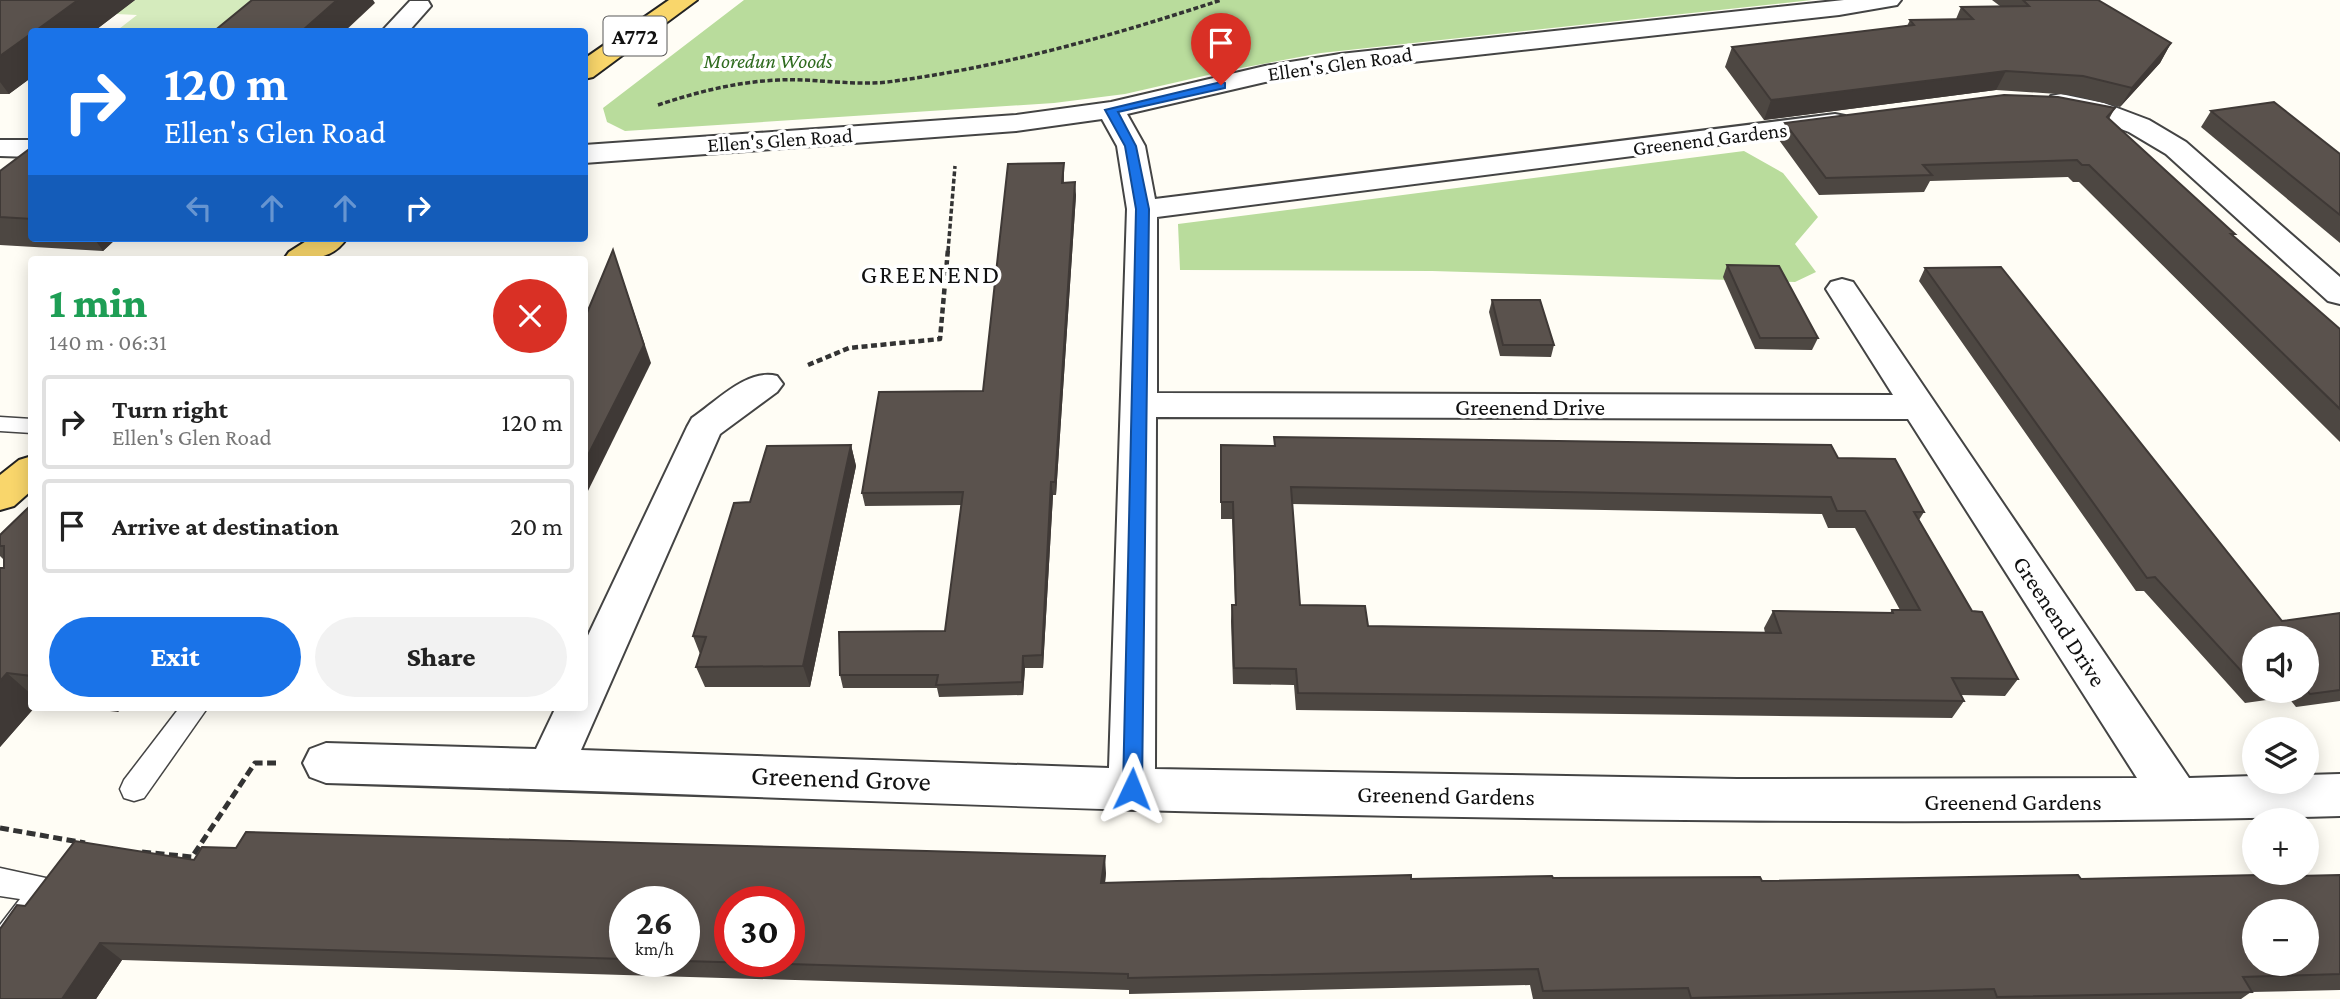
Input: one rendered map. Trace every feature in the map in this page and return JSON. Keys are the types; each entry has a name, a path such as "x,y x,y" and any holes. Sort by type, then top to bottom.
{"main road":[{"name":"A772","path":"588,68 685,0"},
{"path":"304,256 325,242"},
{"path":"0,496 28,472"}],"street":[{"name":"Ellen's Glen Road","path":"588,154 1016,123 1111,110 1265,74 1340,62 1825,10 1889,0"},
{"path":"397,28 419,6"},
{"path":"2039,100 2094,109 2139,126 2176,148 2340,294"},
{"path":"1111,110 1130,146 1142,209 1141,405 1132,789"},
{"name":"Greenend Gardens","path":"1142,209 1285,194 1857,119"},
{"path":"0,148 28,149"},
{"name":"Greenend Drive","path":"1842,289 2177,800"},
{"path":"588,683 705,427 765,384"},
{"name":"Greenend Drive","path":"1141,405 1919,407"},
{"path":"550,768 576,711"},
{"name":"Greenend Grove","path":"326,763 550,768 1132,789"},
{"name":"Greenend Gardens","path":"1132,789 1835,802 2340,796"}],"lane":[{"path":"0,424 28,426"},
{"path":"134,789 192,711"},
{"path":"0,882 46,890 0,950"}],"path":[{"path":"657,106 706,89 777,80 891,82 973,69 1157,21 1221,0"},
{"path":"765,384 849,348 940,339 955,165"},
{"path":"135,851 192,857 255,763 326,763"},
{"path":"0,828 94,844"}],"green space":[{"path":"135,0 290,0 256,28 120,28 137,15 116,14"},
{"name":"Moredun Woods","path":"744,0 1812,0 1321,53 1125,94 1054,103 625,131 607,122 603,108"},
{"path":"1744,151 1783,173 1818,217 1795,244 1816,272 1795,282 1432,271 1180,270 1178,224"}],"building":[{"path":"0,0 78,0 40,28 28,28 28,36 0,56"},
{"path":"252,0 337,0 305,28 218,28"},
{"path":"2023,0 2098,0 2171,43 2132,88 2083,76 2006,71 1771,100 1732,47 1914,25 1910,20 1973,19 1961,7 2029,6"},
{"path":"2004,95 2058,97 2115,108 2107,117 2235,234 2231,234 2340,329 2340,409 2089,165 2082,165 2077,160 1923,165 1932,175 1826,178 1785,123"},
{"path":"2274,102 2340,154 2340,215 2211,111"},
{"path":"28,150 28,219 0,217 0,171"},
{"path":"1064,163 1062,183 1075,182 1055,482 1051,482 1042,655 1023,656 1022,682 936,685 938,675 840,675 839,632 945,631 963,492 862,493 879,392 983,391 1008,164"},
{"path":"613,250 644,345 588,455 588,310"},
{"path":"1727,265 1779,266 1818,338 1760,338"},
{"path":"2001,267 2282,621 2340,613 2340,690 2319,693 2319,626 2242,626 2242,672 2155,577 2147,578 1925,268"},
{"path":"1492,300 1540,300 1554,345 1503,345"},
{"path":"1274,437 1831,445 1838,458 1895,459 1924,512 1914,512 1972,611 1982,612 2018,679 1952,678 1964,701 1298,693 1296,669 1234,668 1232,605 1236,605 1233,502 1221,502 1221,445 1275,446","holes":["1291,487 1831,497 1837,511 1865,511 1920,610 1892,610 1893,613 1773,611 1781,633 1368,626 1365,606 1300,605"]},
{"path":"851,445 803,666 696,667 706,637 693,636 734,503 750,502 767,446"},
{"path":"28,508 28,676 7,673 0,681 0,568 4,568 4,546 0,546 0,535"},
{"path":"246,832 1105,856 1101,883 1411,875 1411,879 1552,876 1760,877 1762,881 2078,875 2081,879 2242,875 2242,885 2319,885 2319,876 2340,875 2340,974 2319,975 2319,899 2242,899 2242,976 2275,976 2243,977 2252,992 1997,997 1994,989 1691,998 1688,988 1543,991 1538,969 1128,978 1128,974 805,965 805,886 714,886 714,962 700,961 700,886 609,886 609,959 100,943 62,999 0,999 0,929 17,905 25,906 75,841 194,860 202,847 236,848"}],"district":[{"name":"GREENEND","path":"931,274"}],"route":[{"path":"1132,789 1141,405 1142,209 1130,146 1122,125 1111,110 1221,85"}]}
